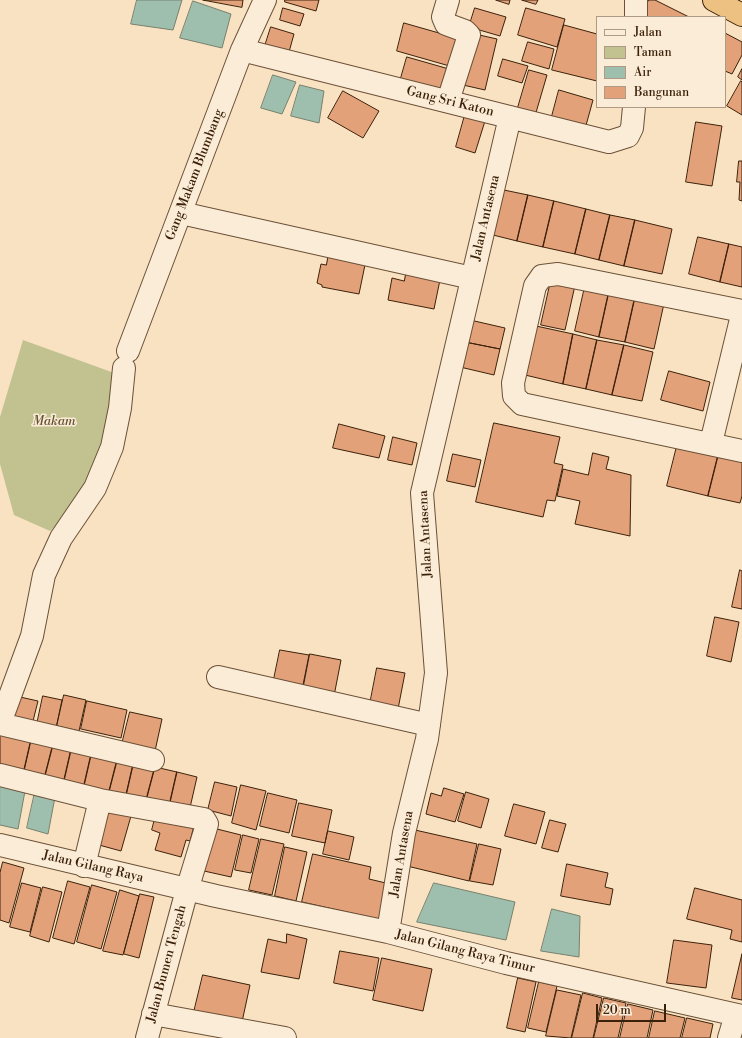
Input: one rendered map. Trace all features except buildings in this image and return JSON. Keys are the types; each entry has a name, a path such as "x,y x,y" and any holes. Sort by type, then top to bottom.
{"street":[{"name":"Gang Makam Blumbang","path":"0,724 32,636 44,575 60,538 95,488 110,453 120,408 126,359 242,50 264,0"},
{"path":"448,0 443,17 446,24 465,31 468,35 448,101"},
{"path":"636,0 636,16"},
{"name":"Gang Sri Katon","path":"242,50 609,142 628,136 632,128 634,108"},
{"name":"Jalan Antasena","path":"388,932 404,833 429,725 436,674 422,493 510,117"},
{"path":"181,213 472,278"},
{"path":"742,311 558,274 542,276 535,286 513,383 514,396 522,404 742,450"},
{"path":"711,443 742,315"},
{"path":"218,677 429,725"},
{"path":"0,724 153,760"},
{"name":"Jalan Bumen Tengah","path":"0,775 100,800 204,819 207,824 146,1038"},
{"path":"84,866 100,800"},
{"name":"Jalan Gilang Raya","path":"0,845 187,890"},
{"name":"Jalan Gilang Raya Timur","path":"187,890 388,932 506,963 739,1016"},
{"path":"153,1014 285,1038"},
{"path":"729,1038 739,1016"}],"green space":[{"name":"Makam","path":"23,340 117,374 103,446 81,490 61,521 50,531 14,515 0,464 0,417"}],"water":[{"path":"137,0 182,0 173,30 131,24"},
{"path":"193,1 231,14 222,48 180,38"},
{"path":"273,75 296,82 282,114 261,108"},
{"path":"300,85 324,91 319,123 291,116"},
{"path":"0,786 25,791 18,829 0,825"},
{"path":"35,792 55,797 48,834 27,828"},
{"path":"434,883 515,902 506,940 417,922"},
{"path":"552,909 580,916 579,957 541,951"}]}
